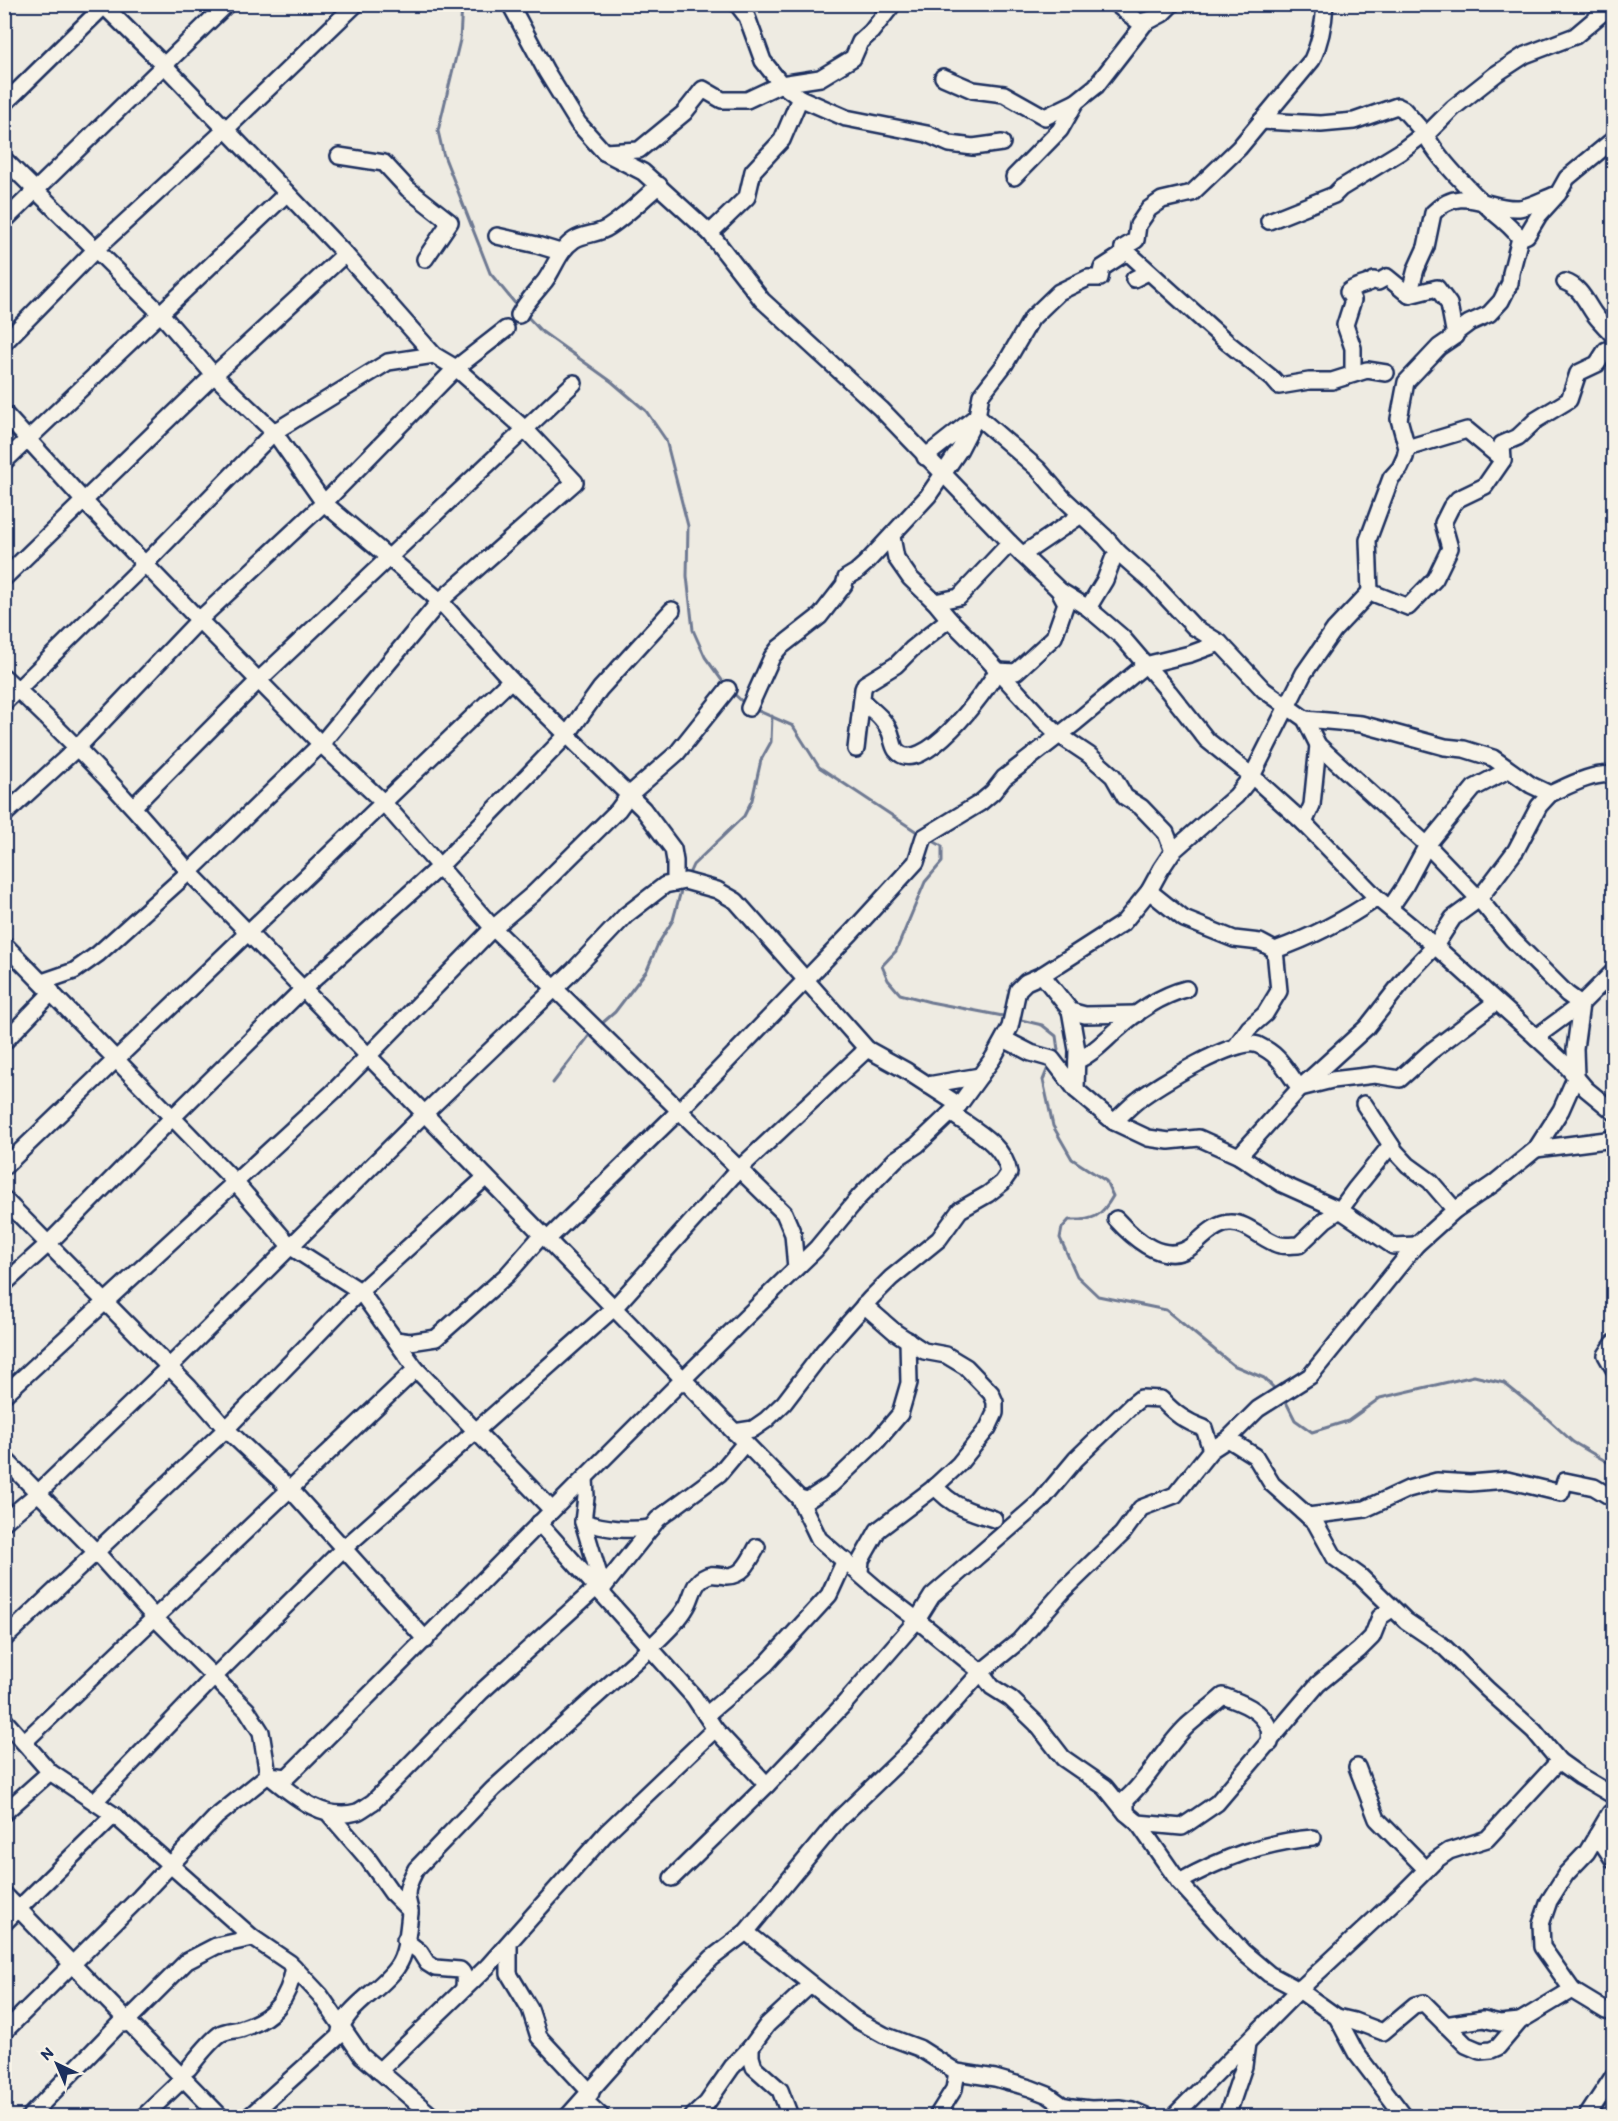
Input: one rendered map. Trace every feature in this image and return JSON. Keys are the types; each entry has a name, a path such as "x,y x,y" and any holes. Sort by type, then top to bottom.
{"street":[{"path":"4,221 227,4"},
{"path":"4,343 96,249 225,130 356,4"},
{"path":"510,4 546,71 578,123 604,152 643,172 710,233 762,300 872,402 1059,590 1088,608 1122,638 1207,740 1252,776 1304,823 1377,898 1435,946 1536,1037 1576,1076 1586,1089 1614,1112"},
{"path":"737,4 747,16 763,61 781,84 800,98 846,118 927,134 950,144 973,147 1002,143"},
{"path":"604,152 639,150 684,113 703,89 722,99 747,100 781,84 820,78 853,58 860,42 893,4"},
{"path":"1116,4 1139,22 1158,17"},
{"path":"943,77 973,90 1004,94 1045,117 1076,102 1096,86 1145,23 1158,17 1172,4"},
{"path":"1123,248 1136,240 1138,225 1149,209 1162,200 1192,193 1239,148 1262,121 1312,60 1317,50 1325,4"},
{"path":"1269,222 1334,195 1361,174 1380,165 1421,136 1426,135 1453,108 1496,74 1525,55 1575,36 1613,4"},
{"path":"4,104 104,5 345,254 434,354 456,368 525,429 575,482 440,601 321,744 189,872 98,954 47,987 4,1042"},
{"path":"710,233 747,197 753,171 782,140 800,98"},
{"path":"1014,177 1060,130 1076,102"},
{"path":"1262,121 1321,124 1354,121 1397,106 1403,109 1426,135 1430,144 1520,238"},
{"path":"1520,238 1527,235 1539,215 1558,194 1567,178 1614,139"},
{"path":"339,156 384,163 408,189 450,222 425,259"},
{"path":"4,159 161,314 214,375 274,432 324,503 440,601 511,680 643,809 673,849 675,884"},
{"path":"519,315 556,265 560,252 574,239 595,234 609,227 659,185"},
{"path":"4,462 287,193"},
{"path":"1409,295 1416,269 1426,248 1433,213 1450,201 1470,197 1485,203 1519,208 1558,194"},
{"path":"497,236 560,252"},
{"path":"4,2032 140,1897 216,1817 268,1775 287,1777 816,1249 859,1197 896,1160 955,1109 993,1058 1004,1039 1013,1018 1018,990 1026,982 1042,975 1123,923 1149,891 1173,851 1219,812 1252,776 1304,673 1334,630 1370,592 1368,540 1391,478 1400,468 1407,448 1399,418 1406,382 1439,347 1469,323 1489,314 1501,301 1510,283 1520,238"},
{"path":"1123,248 1279,386 1309,381 1332,381 1367,370 1386,373"},
{"path":"749,708 772,657 779,648 820,616 844,585 846,578 856,572 892,537 928,496 960,449 977,416 981,395 1005,364 1032,318 1059,292 1088,278 1100,278 1102,268 1122,255 1123,248"},
{"path":"4,578 214,375 345,254"},
{"path":"1134,279 1148,272"},
{"path":"1353,374 1353,348 1345,326 1353,300 1348,292 1355,287 1366,285 1374,280 1378,282 1387,277 1409,295"},
{"path":"1565,282 1583,295 1612,334"},
{"path":"1409,295 1437,288 1449,304 1455,336"},
{"path":"4,815 78,747 199,620 324,503 456,368 506,329"},
{"path":"1370,592 1408,607 1435,579 1450,548 1443,523 1451,507 1458,499 1485,486 1503,460 1502,444 1518,437 1536,420 1569,400 1578,373 1597,364 1606,350"},
{"path":"4,703 274,432 388,362 434,354"},
{"path":"134,806 259,680 574,383"},
{"path":"4,413 84,501 199,620 321,744 383,802 493,928 784,1213 793,1234 796,1268"},
{"path":"925,457 977,416"},
{"path":"977,416 1038,469 1119,554 1152,582 1194,627 1220,643 1264,690 1288,708 1305,719 1361,724 1493,758 1550,794"},
{"path":"1407,448 1467,430 1503,460"},
{"path":"1022,555 1081,515"},
{"path":"892,537 900,566 1059,735 1089,755 1113,776 1125,798 1141,807 1166,833 1173,851"},
{"path":"935,602 958,597 1010,543"},
{"path":"1088,608 1105,580 1113,559 1119,554"},
{"path":"997,671 1016,672 1054,636 1066,603 1059,590"},
{"path":"4,1284 47,1245 303,989 439,867 567,735 600,689 672,609"},
{"path":"856,749 863,689 869,681 896,665 912,649 949,620"},
{"path":"396,1340 410,1342 436,1338 507,1275 679,1111 805,980 916,862 924,837 980,803 1004,778 1145,665 1190,654 1220,643"},
{"path":"862,701 883,719 890,730 896,750 908,756 920,756 949,732 980,696 997,671"},
{"path":"4,677 78,747 134,806 189,872 424,1114 546,1236 734,1432 753,1429 766,1420 784,1403 823,1352 864,1305 891,1278 939,1239 960,1209 988,1194 1010,1173 1001,1150 946,1099 928,1085 867,1049 736,901 717,890 685,882 665,885 626,915 555,988 424,1114 169,1367 38,1493 4,1522"},
{"path":"4,1167 511,680"},
{"path":"4,1395 333,1092 493,928 533,894 618,810 629,795 677,753 728,689"},
{"path":"1305,719 1317,745 1427,845 1479,899 1513,940 1567,994 1581,1004"},
{"path":"1304,823 1312,805 1317,745"},
{"path":"1390,908 1427,845 1474,788 1509,770"},
{"path":"1239,1156 1300,1088 1367,1027 1410,972 1435,946 1453,918 1479,899 1516,850 1539,806 1550,794 1584,780 1609,774 1614,775"},
{"path":"1149,891 1184,919 1234,939 1260,942 1275,950 1302,941 1329,928 1377,898"},
{"path":"4,944 235,1182 291,1247 360,1291 416,1369 552,1510"},
{"path":"1236,1046 1249,1028 1265,1014 1279,991 1275,950"},
{"path":"1536,1037 1581,1004 1614,971"},
{"path":"1042,975 1058,992 1070,1011 1077,1061 1076,1090"},
{"path":"1077,1061 1090,1055 1137,1014 1173,993 1186,989"},
{"path":"1300,1088 1332,1080 1375,1076 1400,1079 1430,1052 1496,1002"},
{"path":"568,2116 674,1997 712,1958 746,1932 838,1820 913,1748 981,1672 1019,1641 1064,1590 1122,1534 1141,1508 1175,1495 1210,1450 1228,1439 1258,1409 1310,1376 1416,1245 1455,1210 1536,1149 1561,1110 1576,1076 1575,1049 1581,1004"},
{"path":"1070,1011 1085,1016 1137,1014"},
{"path":"1004,1039 1030,1053 1052,1059 1076,1090 1114,1122 1148,1138 1168,1141 1199,1138 1239,1156 1282,1184 1340,1210 1393,1246 1416,1245"},
{"path":"1114,1122 1138,1100 1166,1081 1203,1060 1236,1046 1256,1044 1281,1060 1300,1088"},
{"path":"95,1801 213,1678 343,1549 614,1308 740,1169 867,1049"},
{"path":"928,1085 980,1076"},
{"path":"1364,1104 1391,1145 1408,1165 1430,1181 1455,1210"},
{"path":"1536,1149 1610,1136"},
{"path":"1116,1219 1132,1237 1157,1252 1174,1254 1191,1247 1208,1232 1228,1222 1241,1224 1281,1245 1299,1245 1325,1220 1340,1210 1391,1145"},
{"path":"4,1639 226,1429 360,1291 486,1177"},
{"path":"4,1199 169,1367 226,1429 291,1490 426,1640"},
{"path":"860,1572 861,1560 878,1530 935,1486 959,1464 988,1428 995,1413 995,1402 991,1393 966,1366 946,1355 924,1351 887,1325 864,1305"},
{"path":"799,1498 808,1500 831,1485 878,1440 900,1414 909,1383 908,1340"},
{"path":"1614,1343 1606,1355 1614,1369"},
{"path":"24,1742 416,1369"},
{"path":"672,1878 768,1785 844,1704 917,1620 932,1596 1040,1502 1097,1437 1141,1398 1161,1399 1182,1419 1204,1428 1210,1450"},
{"path":"723,1421 799,1498 819,1539 860,1572 878,1590 981,1672 992,1687 1011,1699 1036,1723 1063,1758 1104,1787 1132,1818 1179,1882 1243,1952 1269,1974 1299,1990 1338,2017 1383,2032 1420,2003 1427,2005 1466,2045 1480,2051 1491,2050 1498,2046 1520,2021 1573,1991"},
{"path":"1228,1439 1255,1456 1272,1484 1315,1522 1335,1558 1360,1576 1406,1621 1443,1646 1534,1731 1559,1761 1611,1794 1612,1812 1587,1852 1566,1874 1550,1900 1541,1924 1542,1947 1573,1991 1606,2011 1614,2013"},
{"path":"330,1815 358,1812 373,1802 481,1692 601,1590 658,1519 719,1474 745,1443"},
{"path":"4,1458 96,1552 213,1678 247,1710 261,1732 268,1775 298,1798 330,1815 368,1859 392,1893 410,1911"},
{"path":"585,1478 586,1497 583,1522 601,1590"},
{"path":"1308,1516 1365,1509 1408,1489 1437,1481 1470,1483 1507,1480 1561,1493 1565,1481 1594,1487 1614,1499"},
{"path":"935,1486 955,1505 994,1519"},
{"path":"583,1522 628,1531 651,1528"},
{"path":"539,1523 694,1697 715,1729 768,1785"},
{"path":"250,2116 339,2036 341,2025 356,2007 380,1987 398,1966 403,1955 410,1911 407,1895 409,1883 416,1869 493,1789 674,1624 688,1605 700,1579 715,1574 732,1575 744,1570 757,1547"},
{"path":"706,1715 766,1664 829,1595 844,1560"},
{"path":"1132,1818 1182,1827 1217,1803 1318,1684 1372,1637 1380,1617 1392,1609"},
{"path":"1132,1818 1126,1799 1137,1789 1186,1726 1223,1696 1242,1702 1257,1712 1268,1728 1269,1743"},
{"path":"4,1720 50,1772 114,1815 253,1938 294,1967 320,1995 362,2056 432,2116"},
{"path":"379,2071 488,1966 608,1832 715,1729"},
{"path":"1174,2116 1299,1990 1426,1869 1443,1854 1487,1839 1559,1761"},
{"path":"1357,1767 1377,1819 1426,1869"},
{"path":"4,1813 50,1772"},
{"path":"4,1923 114,1815"},
{"path":"1597,1835 1614,1861"},
{"path":"1179,1882 1202,1869 1252,1849 1272,1843 1313,1838"},
{"path":"4,1894 72,1963 124,2021 186,2073 220,2116"},
{"path":"746,1932 855,2019 884,2035 919,2048 957,2072 995,2078 1030,2088 1072,2107 1119,2108 1146,2116"},
{"path":"30,2116 187,1961 216,1946 253,1938"},
{"path":"405,1940 420,1952 427,1963 435,1968 462,1972 465,1978 464,1988"},
{"path":"508,1944 509,1974 530,2009 539,2037 588,2096 601,2116"},
{"path":"144,2116 223,2032 252,2025 278,2008 288,1990 294,1967"},
{"path":"693,2116 707,2103 732,2067 767,2025 810,1985"},
{"path":"1338,2017 1356,2053 1404,2116"},
{"path":"1444,2025 1483,2019 1500,2023 1520,2021"},
{"path":"1227,2116 1244,2066 1247,2043"},
{"path":"751,2047 750,2057 754,2067 780,2090 790,2116"},
{"path":"937,2116 954,2089 957,2072"},
{"path":"1587,2116 1614,2075"}],"waterway":[{"path":"462,4 460,40 438,131 443,153 490,273 518,307"},
{"path":"525,314 541,331 612,382 646,411 666,440 688,526 687,576 693,630 705,657 726,686"},
{"path":"733,693 746,705"},
{"path":"754,709 793,726 819,767 920,834"},
{"path":"688,876 693,865 744,816 752,800 761,760 771,742 772,716"},
{"path":"931,840 942,846 942,862 925,882 896,951 882,966 888,980 900,994 1008,1017"},
{"path":"599,1026 615,1012 647,970 658,944 673,920 682,887"},
{"path":"1017,1019 1042,1025 1056,1036 1058,1050 1055,1054"},
{"path":"553,1083 592,1032"},
{"path":"1049,1065 1043,1080 1053,1126 1072,1159 1106,1181 1113,1196 1096,1216 1084,1220 1069,1220 1062,1228 1060,1238 1077,1276 1098,1296 1166,1310 1233,1365 1264,1378 1277,1391"},
{"path":"1284,1398 1295,1420 1312,1432 1348,1421 1380,1398 1474,1376 1504,1383 1573,1442 1614,1466"}]}
